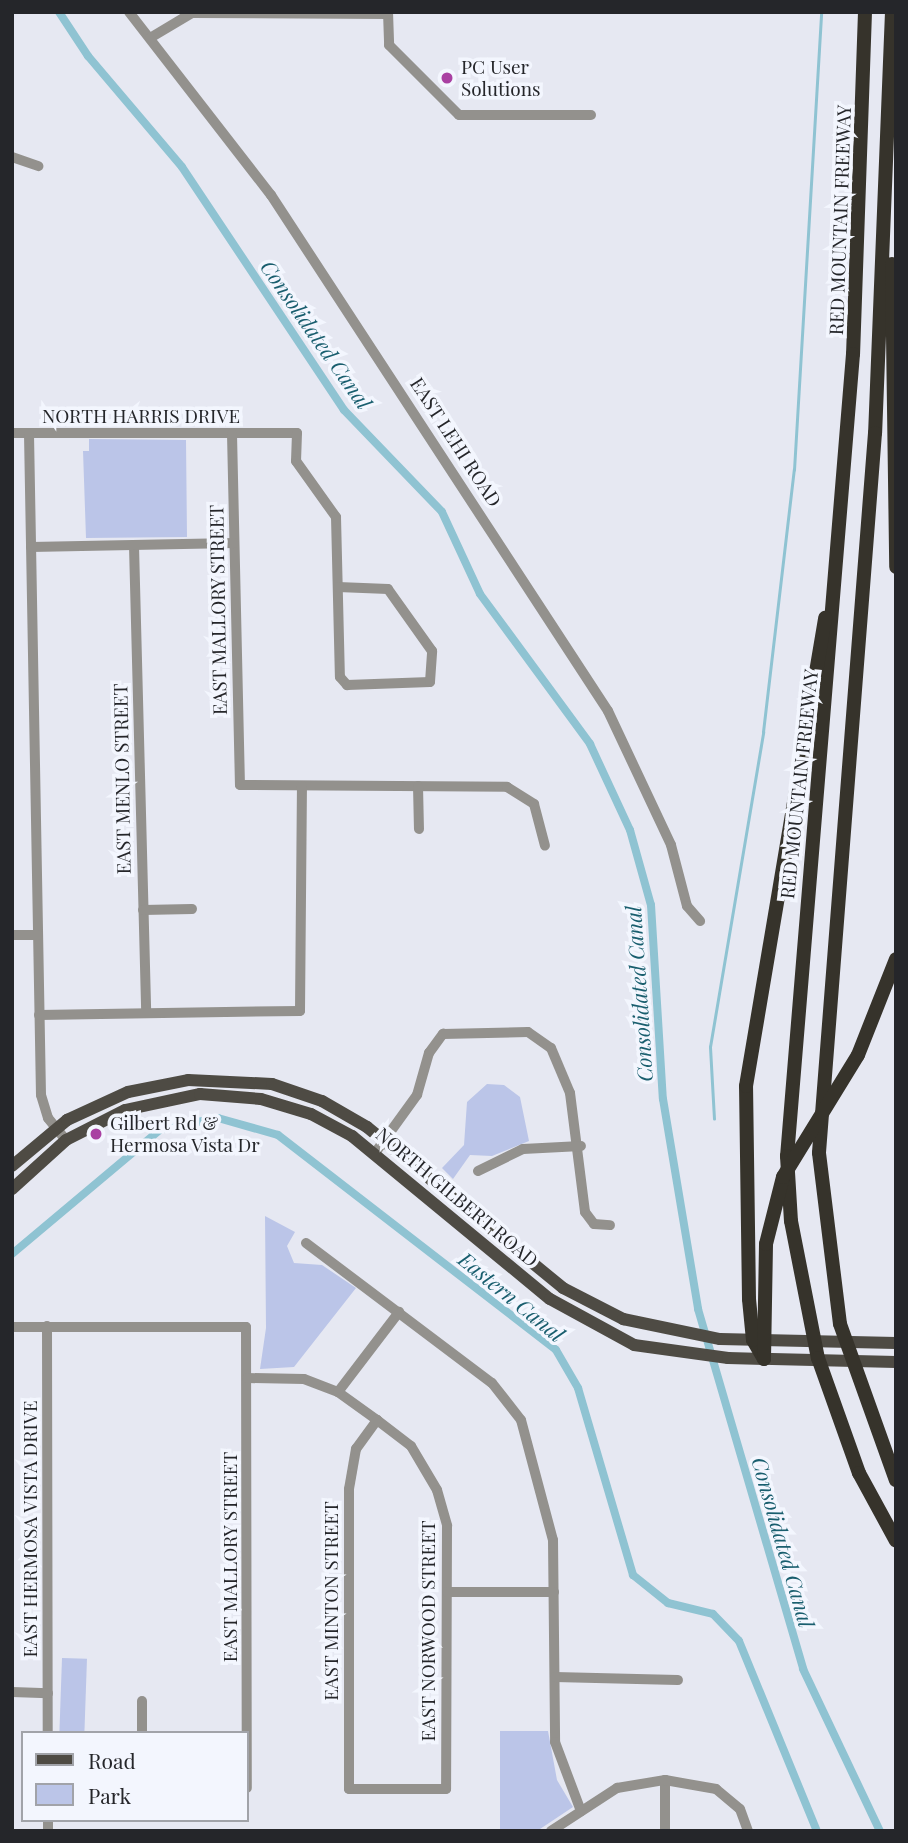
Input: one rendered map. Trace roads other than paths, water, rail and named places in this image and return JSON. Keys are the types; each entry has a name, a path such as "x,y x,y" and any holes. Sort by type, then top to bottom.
{"highway":[{"name":"RED MOUNTAIN FREEWAY","path":"865,12 843,499 791,1065 788,1188 818,1358 859,1473 896,1541"},
{"path":"892,12 888,184 896,567"},
{"path":"888,184 818,1153 840,1324 860,1395 896,1480"},
{"path":"764,1359 743,1179 746,1086 843,499"},
{"path":"760,1340 764,1277 783,1177 858,1055 883,1002 896,959"}],"main road":[{"name":"NORTH GILBERT ROAD","path":"12,1166 56,1128 128,1092 219,1079 300,1093 386,1139 563,1288 623,1320 683,1335 720,1339 896,1343"},
{"name":"NORTH GILBERT ROAD","path":"12,1189 66,1140 125,1110 200,1094 261,1099 312,1114 375,1153 568,1312 634,1345 728,1358 892,1362"}],"street":[{"name":"EAST LEHI ROAD","path":"129,12 271,195 608,711 671,845 687,906 700,921"},
{"path":"150,38 192,13 388,13 389,45 459,115 591,115"},
{"path":"12,157 38,166"},
{"name":"NORTH HARRIS DRIVE","path":"12,433 297,433 296,461 336,517 338,587"},
{"path":"29,434 41,1095 56,1128 66,1140"},
{"name":"EAST MALLORY STREET","path":"232,434 240,785 302,786"},
{"path":"31,547 234,543"},
{"name":"EAST MENLO STREET","path":"134,546 146,1012"},
{"path":"338,587 388,589 432,651 430,682 347,685 340,677 338,587"},
{"path":"39,1015 300,1011 302,786 418,786 523,792 539,816 545,846"},
{"path":"418,786 419,829"},
{"path":"143,910 192,909"},
{"path":"12,935 38,935"},
{"path":"375,1153 418,1095 429,1053 443,1034 528,1032 558,1062 581,1146 585,1212 594,1224 610,1225"},
{"path":"478,1171 523,1149 581,1146"},
{"path":"306,1243 492,1383 521,1420 553,1540 555,1742 581,1811"},
{"path":"338,1392 399,1312"},
{"path":"12,1327 47,1326"},
{"name":"EAST MALLORY STREET","path":"47,1326 246,1327 247,1731"},
{"name":"EAST HERMOSA VISTA DRIVE","path":"47,1326 48,1731"},
{"name":"EAST NORWOOD STREET","path":"247,1378 304,1380 338,1392 411,1446 444,1507 447,1591 446,1789"},
{"name":"EAST MINTON STREET","path":"377,1420 356,1449 349,1489 349,1789 446,1789"},
{"path":"447,1591 554,1592"},
{"path":"555,1677 678,1680"},
{"path":"12,1692 48,1693"},
{"path":"142,1702 142,1731"},
{"path":"665,1780 666,1831"},
{"path":"551,1831 617,1787 665,1780 716,1789 740,1809 748,1831"}],"waterway":[{"name":"Consolidated Canal","path":"59,12 88,56 182,167 344,410 442,512 480,594 590,744 630,830 651,905 663,1099 698,1309 803,1669 880,1831"},
{"path":"714,1119 710,1047 763,732 794,470 821,12"},
{"name":"Eastern Canal","path":"12,1254 161,1129 218,1118 278,1135 556,1350 578,1388 633,1575 668,1603 713,1614 739,1641 817,1831"}],"place":[{"name":"PC User Solutions","path":"447,78"},
{"name":"Gilbert Rd & Hermosa Vista Dr","path":"96,1134"}]}
